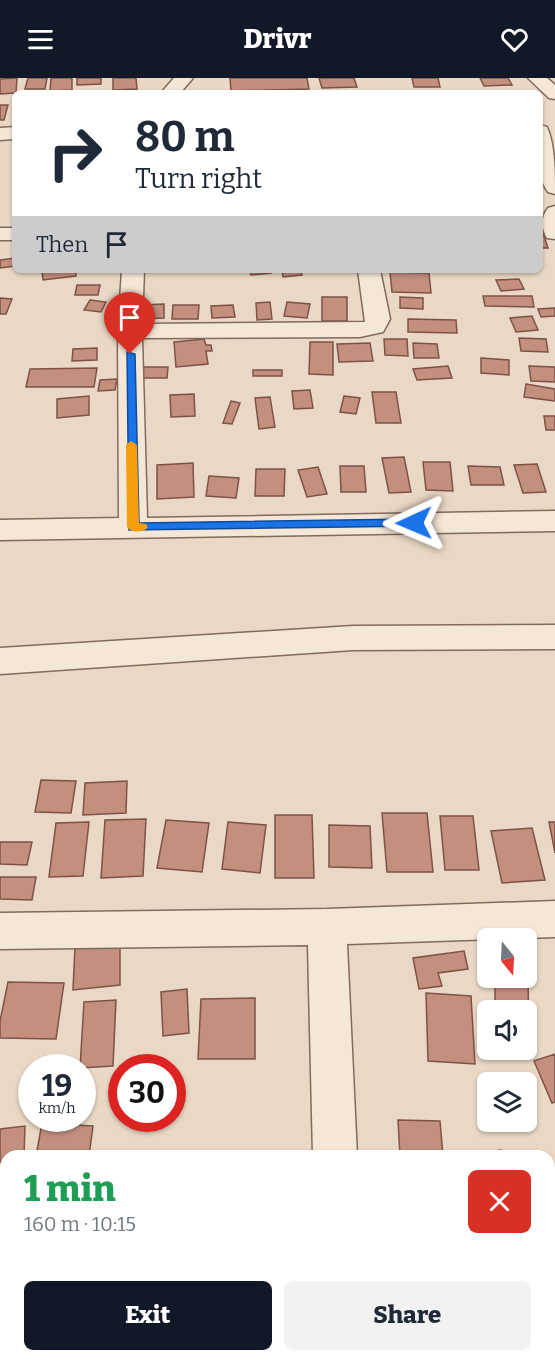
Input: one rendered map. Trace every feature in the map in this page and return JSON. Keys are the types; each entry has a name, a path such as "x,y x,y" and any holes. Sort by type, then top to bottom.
{"street":[{"path":"173,90 184,78"},
{"path":"537,78 555,94"},
{"path":"545,146 555,188"},
{"path":"133,273 130,331 133,527"},
{"path":"130,331 360,330 375,327 378,319 370,273"},
{"path":"0,530 555,521"},
{"path":"0,661 353,638 555,637"},
{"path":"0,932 327,927 555,919"},
{"path":"327,927 335,1150"}],"building":[{"path":"17,78 16,90 12,90 12,93 0,94 0,79"},
{"path":"28,78 47,78 45,89 25,89"},
{"path":"51,78 72,78 72,90 50,90"},
{"path":"77,78 101,78 101,84 77,85"},
{"path":"113,78 136,78 137,89 113,90"},
{"path":"230,78 307,78 309,89 270,90 231,90"},
{"path":"319,78 354,78 357,87 322,88"},
{"path":"412,78 438,78 440,87 414,87"},
{"path":"480,78 508,78 512,85 484,86"},
{"path":"0,105 8,105 4,120 0,120"},
{"path":"543,233 548,248 543,248"},
{"path":"12,258 12,266 0,268 0,260"},
{"path":"42,273 76,273 76,276 43,280"},
{"path":"282,273 302,273 302,275 283,277"},
{"path":"390,273 429,273 431,293 392,292"},
{"path":"519,279 524,289 501,291 496,280"},
{"path":"77,285 100,285 98,295 75,295"},
{"path":"483,296 532,296 534,307 485,306"},
{"path":"322,297 347,297 347,321 322,321"},
{"path":"400,297 423,298 423,309 400,308"},
{"path":"0,298 12,299 6,314 0,314"},
{"path":"90,300 106,302 101,312 84,310"},
{"path":"270,302 272,319 257,320 256,303"},
{"path":"287,302 310,304 307,318 284,316"},
{"path":"164,304 164,318 142,319 142,305"},
{"path":"173,305 199,305 198,319 172,319"},
{"path":"233,305 235,317 212,318 211,306"},
{"path":"555,308 555,316 541,317 538,309"},
{"path":"532,316 538,330 516,332 510,318"},
{"path":"408,319 456,320 457,333 408,332"},
{"path":"519,338 546,339 548,352 521,351"},
{"path":"204,339 206,345 211,345 212,351 206,351 208,364 176,367 174,342"},
{"path":"384,339 407,339 408,356 385,355"},
{"path":"310,342 333,342 333,375 309,374"},
{"path":"370,343 373,361 339,362 337,344"},
{"path":"413,343 437,344 439,358 414,358"},
{"path":"97,348 97,360 72,361 73,349"},
{"path":"481,358 509,360 509,375 481,373"},
{"path":"448,366 452,378 417,380 413,369"},
{"path":"529,366 555,367 555,382 531,381"},
{"path":"139,367 168,367 167,378 137,378"},
{"path":"97,368 94,387 26,387 30,369"},
{"path":"253,370 282,370 282,376 253,376"},
{"path":"117,379 115,390 98,391 100,380"},
{"path":"526,384 555,389 555,401 524,397"},
{"path":"310,390 313,408 294,409 292,391"},
{"path":"372,392 396,392 401,423 376,423"},
{"path":"194,394 195,416 171,417 170,395"},
{"path":"89,396 89,415 57,418 57,399"},
{"path":"344,396 360,398 356,414 340,412"},
{"path":"270,397 275,427 259,429 255,398"},
{"path":"231,401 240,403 232,424 223,423"},
{"path":"544,416 555,416 555,430 546,430"},
{"path":"404,457 411,492 389,493 382,458"},
{"path":"423,462 450,462 453,491 426,490"},
{"path":"193,463 194,497 157,499 157,465"},
{"path":"537,464 546,492 523,493 514,465"},
{"path":"340,466 364,466 366,492 341,492"},
{"path":"468,466 500,467 504,485 471,485"},
{"path":"318,467 327,494 307,497 298,470"},
{"path":"256,469 285,469 284,496 255,496"},
{"path":"209,476 239,478 236,498 206,496"},
{"path":"41,780 76,781 71,813 35,812"},
{"path":"127,781 126,813 83,815 85,783"},
{"path":"382,813 427,813 433,872 387,872"},
{"path":"275,815 312,815 314,878 275,878"},
{"path":"440,816 473,816 479,870 445,870"},
{"path":"146,819 143,876 101,878 105,820"},
{"path":"166,820 209,823 202,872 157,868"},
{"path":"89,822 83,876 49,877 56,823"},
{"path":"228,822 266,825 260,873 222,869"},
{"path":"549,822 555,822 555,853"},
{"path":"329,825 370,826 372,868 329,867"},
{"path":"532,828 545,880 502,883 491,831"},
{"path":"0,842 32,842 27,865 0,864"},
{"path":"0,877 36,877 32,900 0,899"},
{"path":"120,943 120,985 73,990 75,947"},
{"path":"464,951 468,969 438,973 442,986 419,989 413,958"},
{"path":"8,982 64,983 56,1039 0,1038 0,1021"},
{"path":"495,988 528,988 528,1000 495,1000"},
{"path":"187,989 189,1033 163,1036 161,992"},
{"path":"426,993 471,996 475,1064 428,1061"},
{"path":"255,998 255,1059 198,1059 201,999"},
{"path":"116,1000 114,1054 108,1054 108,1066 96,1067 96,1054 81,1054 84,1002"},
{"path":"555,1054 555,1102 552,1103 534,1061"},
{"path":"398,1120 440,1121 442,1150 400,1150"},
{"path":"18,1127 18,1132 25,1132 24,1150 0,1150 0,1129"},
{"path":"40,1132 92,1132 90,1150 37,1150"}],"slow traffic":[{"path":"131,445 133,527 142,527"}],"route":[{"path":"130,354 133,527 414,523"}]}
